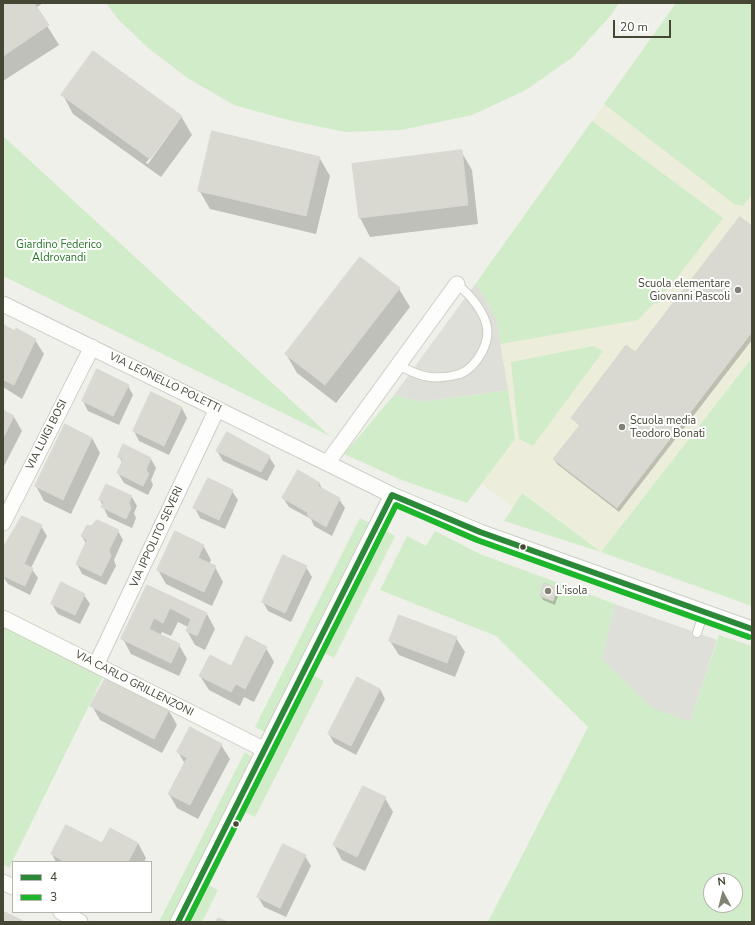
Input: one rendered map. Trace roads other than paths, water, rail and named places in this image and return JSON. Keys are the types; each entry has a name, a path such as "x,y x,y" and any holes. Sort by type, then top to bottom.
{"street":[{"path":"328,462 457,284"},
{"name":"VIA LEONELLO POLETTI","path":"3,304 328,462 392,495 480,532 752,628"},
{"name":"VIA LUIGI BOSI","path":"3,523 92,347"},
{"name":"VIA IPPOLITO SEVERI","path":"96,665 217,409"},
{"path":"178,922 392,495"},
{"name":"VIA CARLO GRILLENZONI","path":"3,618 265,750"},
{"path":"3,882 12,886"},
{"path":"63,913 80,922"}],"lane":[{"path":"398,365 416,374 429,377 443,377 461,373 471,366 483,350 487,336 487,324 474,300 457,284"},
{"path":"697,633 704,612"}],"place":[{"name":"Scuola elementare Giovanni Pascoli","path":"738,290"},
{"name":"Scuola media Teodoro Bonati","path":"622,427"},
{"name":"L'isola","path":"548,591"}],"park label":[{"name":"Giardino Federico Aldrovandi","path":"59,251"}]}
